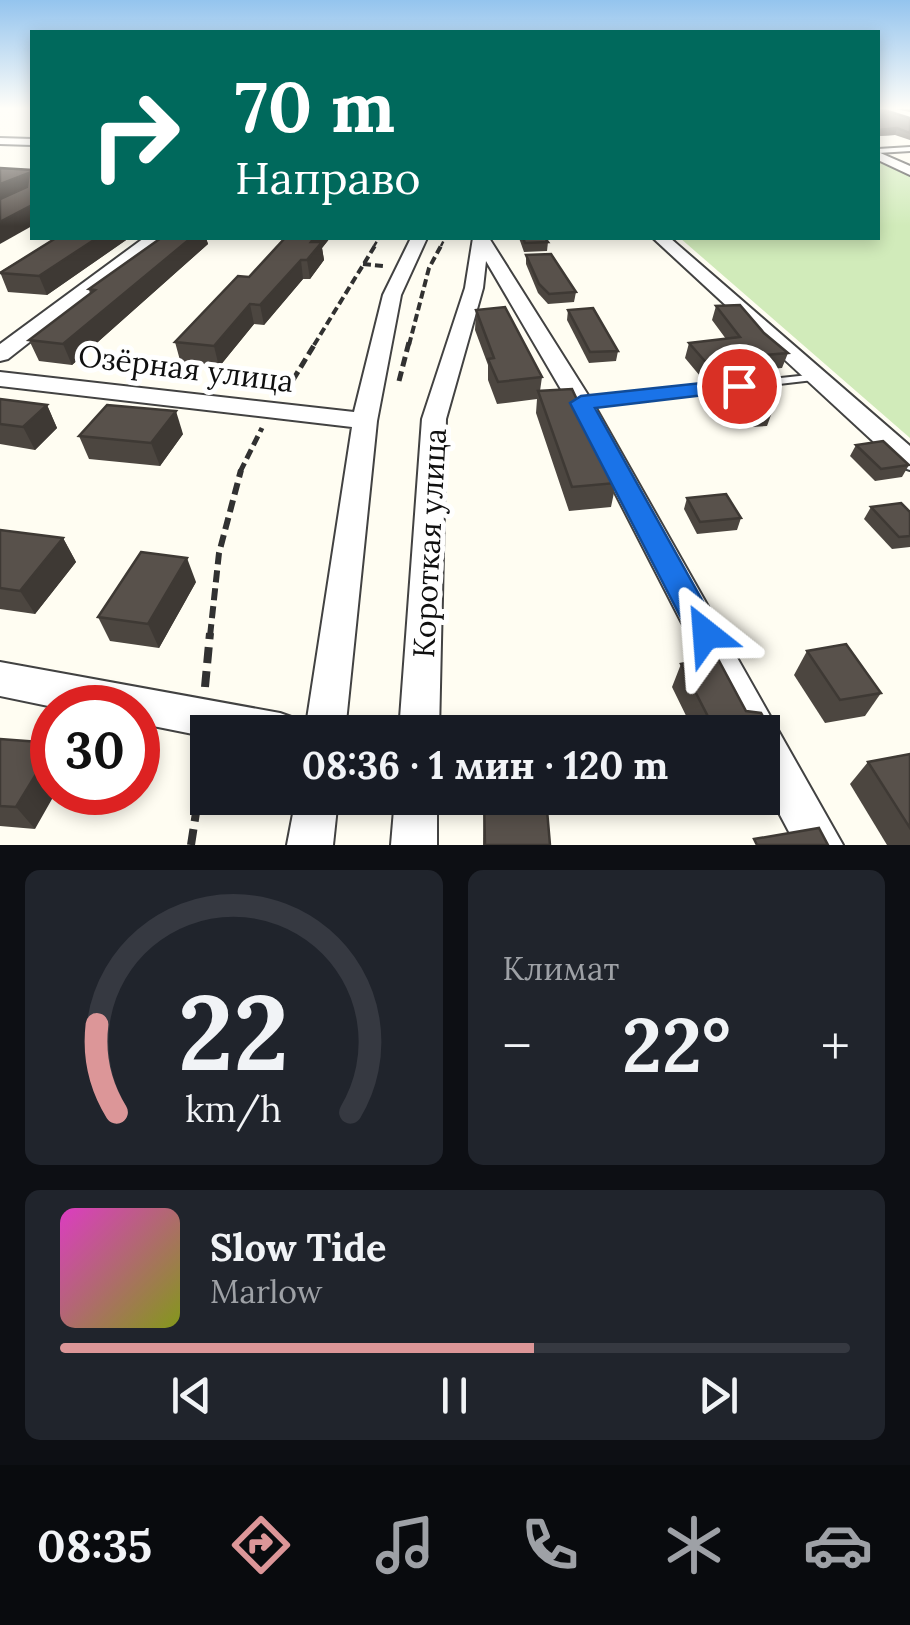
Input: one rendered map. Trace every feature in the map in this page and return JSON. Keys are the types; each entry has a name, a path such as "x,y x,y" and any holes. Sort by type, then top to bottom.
{"street":[{"path":"880,155 910,171"},
{"path":"0,354 151,240"},
{"path":"327,715 365,421 392,295 418,240"},
{"name":"Короткая улица","path":"420,715 434,419 474,288 481,240"},
{"path":"482,240 581,403 750,715"},
{"path":"664,240 910,461"},
{"name":"Озёрная улица","path":"0,379 365,421"},
{"path":"0,679 190,716"},
{"path":"780,772 820,845"},
{"path":"310,845 314,815"},
{"path":"414,845 415,815"}],"lane":[{"path":"880,154 910,149"},
{"path":"581,403 818,377"}],"path":[{"path":"201,715 226,525 244,455 378,240"},
{"path":"365,421 402,376 429,268 444,240"},
{"path":"190,845 196,815"}],"green space":[{"path":"880,161 910,174 910,438 682,240 880,240"}],"building":[{"path":"0,168 30,170 30,206 0,222 0,199 27,187 29,173 0,184"},
{"path":"53,240 94,240 39,276 0,273"},
{"path":"158,240 189,240 63,344 29,340 95,290 89,289"},
{"path":"283,240 322,242 260,305 250,304 214,346 175,342 238,276 249,277"},
{"path":"551,254 576,292 549,294 539,284 526,255"},
{"path":"740,305 788,353 731,358 736,364 710,367 689,343 740,337 716,306"},
{"path":"505,307 542,377 498,382 488,359 494,358 476,310"},
{"path":"593,308 618,351 590,352 568,310"},
{"path":"748,370 775,404 742,406 723,373"},
{"path":"572,389 616,483 572,487 538,391"},
{"path":"0,399 47,405 23,427 0,424"},
{"path":"107,405 176,411 151,443 79,436"},
{"path":"883,441 909,465 881,469 856,445"},
{"path":"726,494 741,518 700,522 687,498"},
{"path":"901,503 910,512 910,536 899,537 871,507"},
{"path":"0,530 63,538 20,591 0,588"},
{"path":"141,552 187,558 148,624 98,617"},
{"path":"846,644 881,693 840,700 807,651"},
{"path":"717,657 746,711 762,715 707,715 681,664"},
{"path":"0,739 30,741 30,784 16,807 0,806"},
{"path":"910,754 910,828 868,762"},
{"path":"484,815 547,815 550,845 485,845"},
{"path":"819,828 828,845 757,845 754,839"}],"route":[{"path":"706,634 581,403 739,386"}]}
